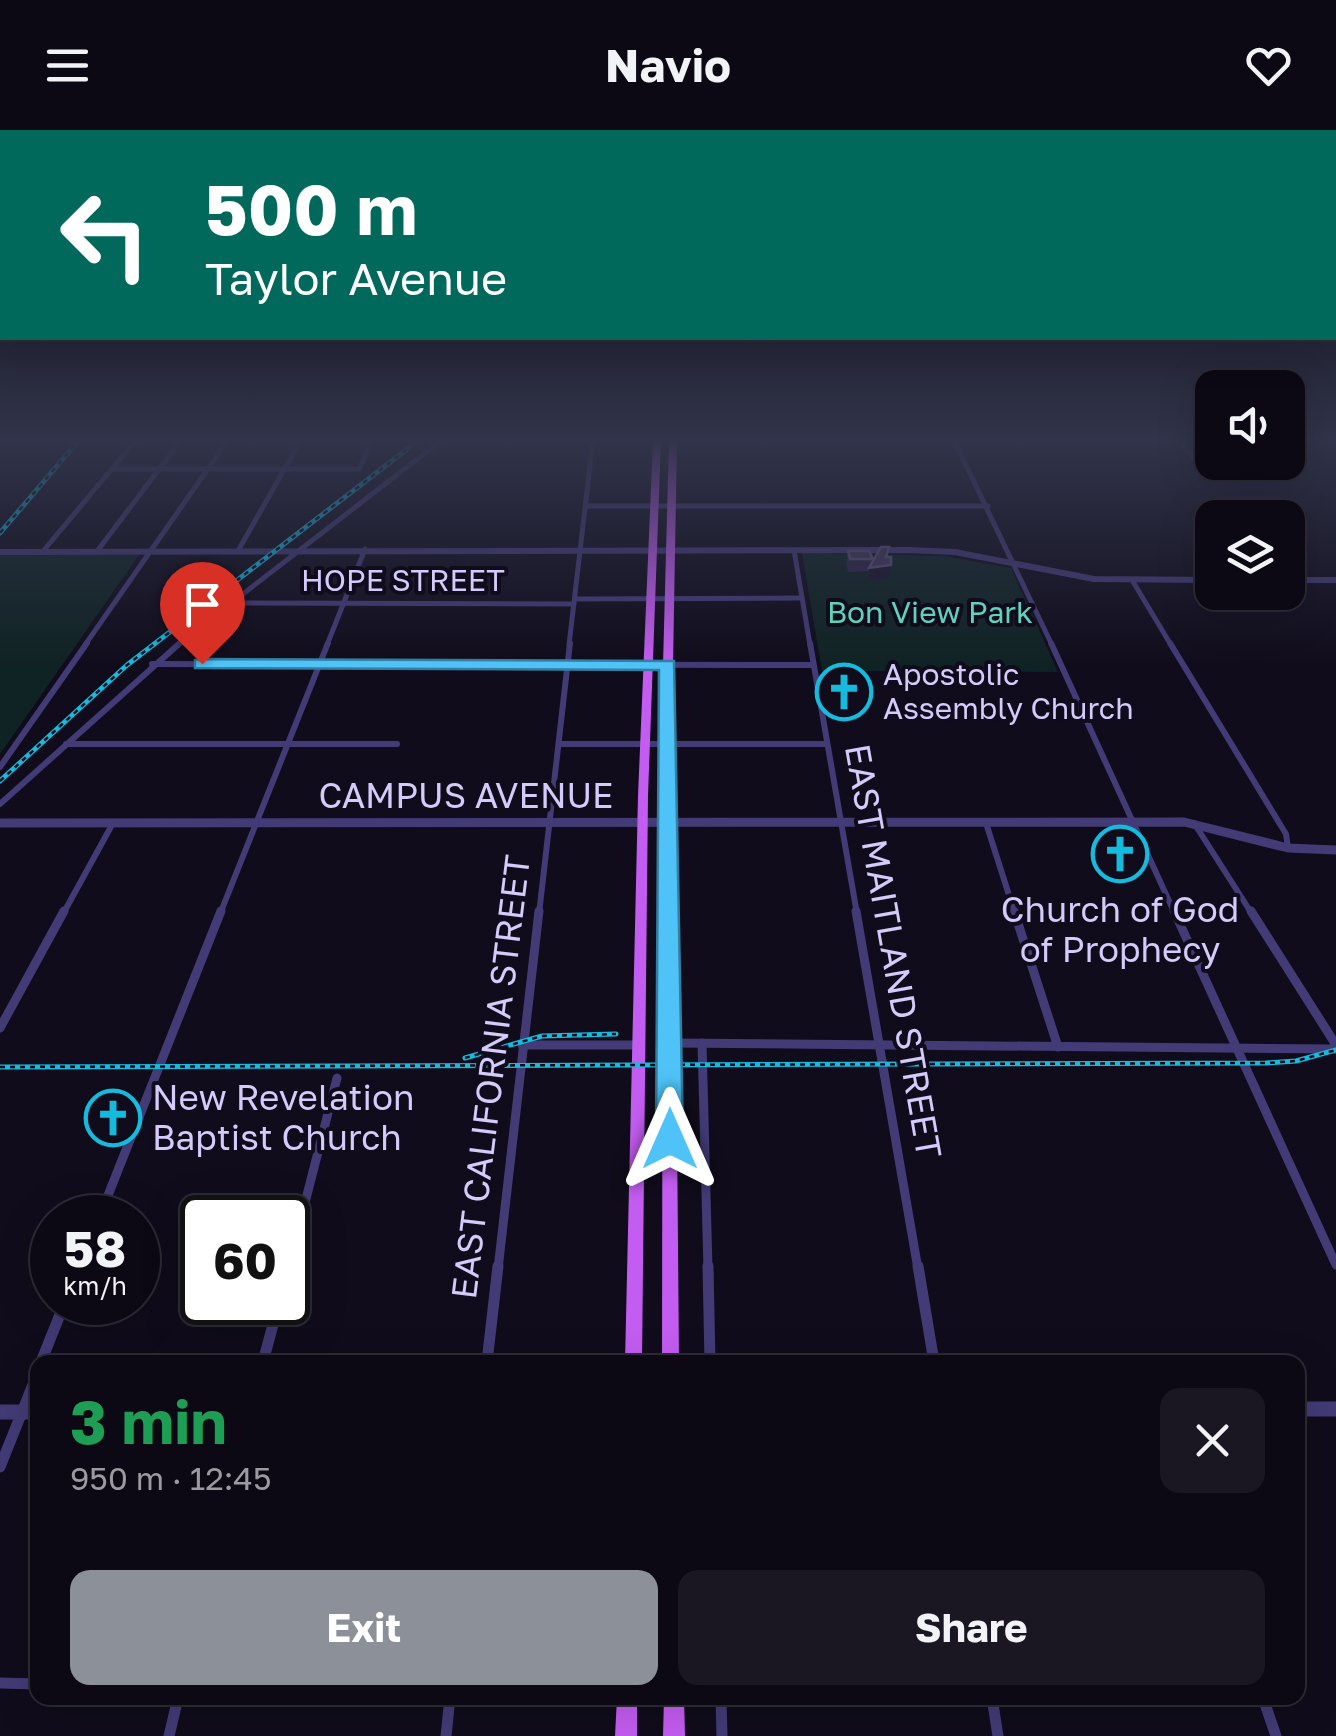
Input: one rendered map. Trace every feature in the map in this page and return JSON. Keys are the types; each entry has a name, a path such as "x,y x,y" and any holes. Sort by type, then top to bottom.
{"main road":[{"path":"634,1355 637,1045 652,515"},
{"path":"671,1355 668,665 672,515"},
{"path":"626,1736 627,1705"},
{"path":"674,1705 674,1736"}],"street":[{"path":"44,550 73,515"},
{"path":"98,550 125,515"},
{"path":"0,767 177,515"},
{"path":"239,550 258,515"},
{"path":"0,804 152,664 345,515"},
{"name":"EAST CALIFORNIA STREET","path":"488,1355 585,515"},
{"path":"992,515 1336,1264"},
{"path":"108,1195 365,549"},
{"path":"0,550 954,552 1094,579 1195,580"},
{"name":"EAST MAITLAND STREET","path":"794,550 933,1355"},
{"path":"1132,580 1286,834 1288,848"},
{"path":"1305,580 1336,580"},
{"name":"HOPE STREET","path":"232,603 802,598"},
{"path":"152,664 813,665"},
{"path":"66,744 397,744"},
{"path":"560,744 826,744"},
{"name":"CAMPUS AVENUE","path":"0,823 1133,822 1194,824 1288,848 1336,850"},
{"path":"0,1028 113,823"},
{"path":"986,823 1058,1047"},
{"path":"1194,824 1336,1047"},
{"path":"702,1043 710,1355"},
{"path":"670,1044 1336,1047"},
{"path":"522,1045 637,1045"},
{"path":"307,1195 337,1078"},
{"path":"45,1355 56,1325"},
{"path":"265,1355 273,1325"},
{"path":"1305,1409 1336,1409"},
{"path":"0,1412 30,1412 0,1467"},
{"path":"0,1684 30,1684"},
{"path":"169,1736 176,1705"},
{"path":"446,1736 449,1705"},
{"path":"721,1705 722,1736"},
{"path":"993,1705 998,1736"},
{"path":"1265,1705 1276,1736"}],"green space":[{"name":"Bon View Park","path":"802,553 945,556 1011,568 1058,672 822,671"},
{"path":"0,554 139,555 0,754"}],"building":[{"path":"881,547 889,547 886,557 891,557 891,565 869,568"},
{"path":"848,551 869,551 873,559 850,559"}],"railway":[{"path":"0,533 15,515"},
{"path":"0,781 127,665 322,515"},
{"path":"465,1058 542,1036 616,1034"},
{"path":"0,1067 1266,1063 1296,1061 1336,1050"}],"place":[{"name":"Apostolic Assembly Church","path":"844,692"},
{"name":"Church of God of Prophecy","path":"1120,854"},
{"name":"New Revelation Baptist Church","path":"113,1118"}],"route":[{"path":"202,664 668,665 670,1139"}]}
